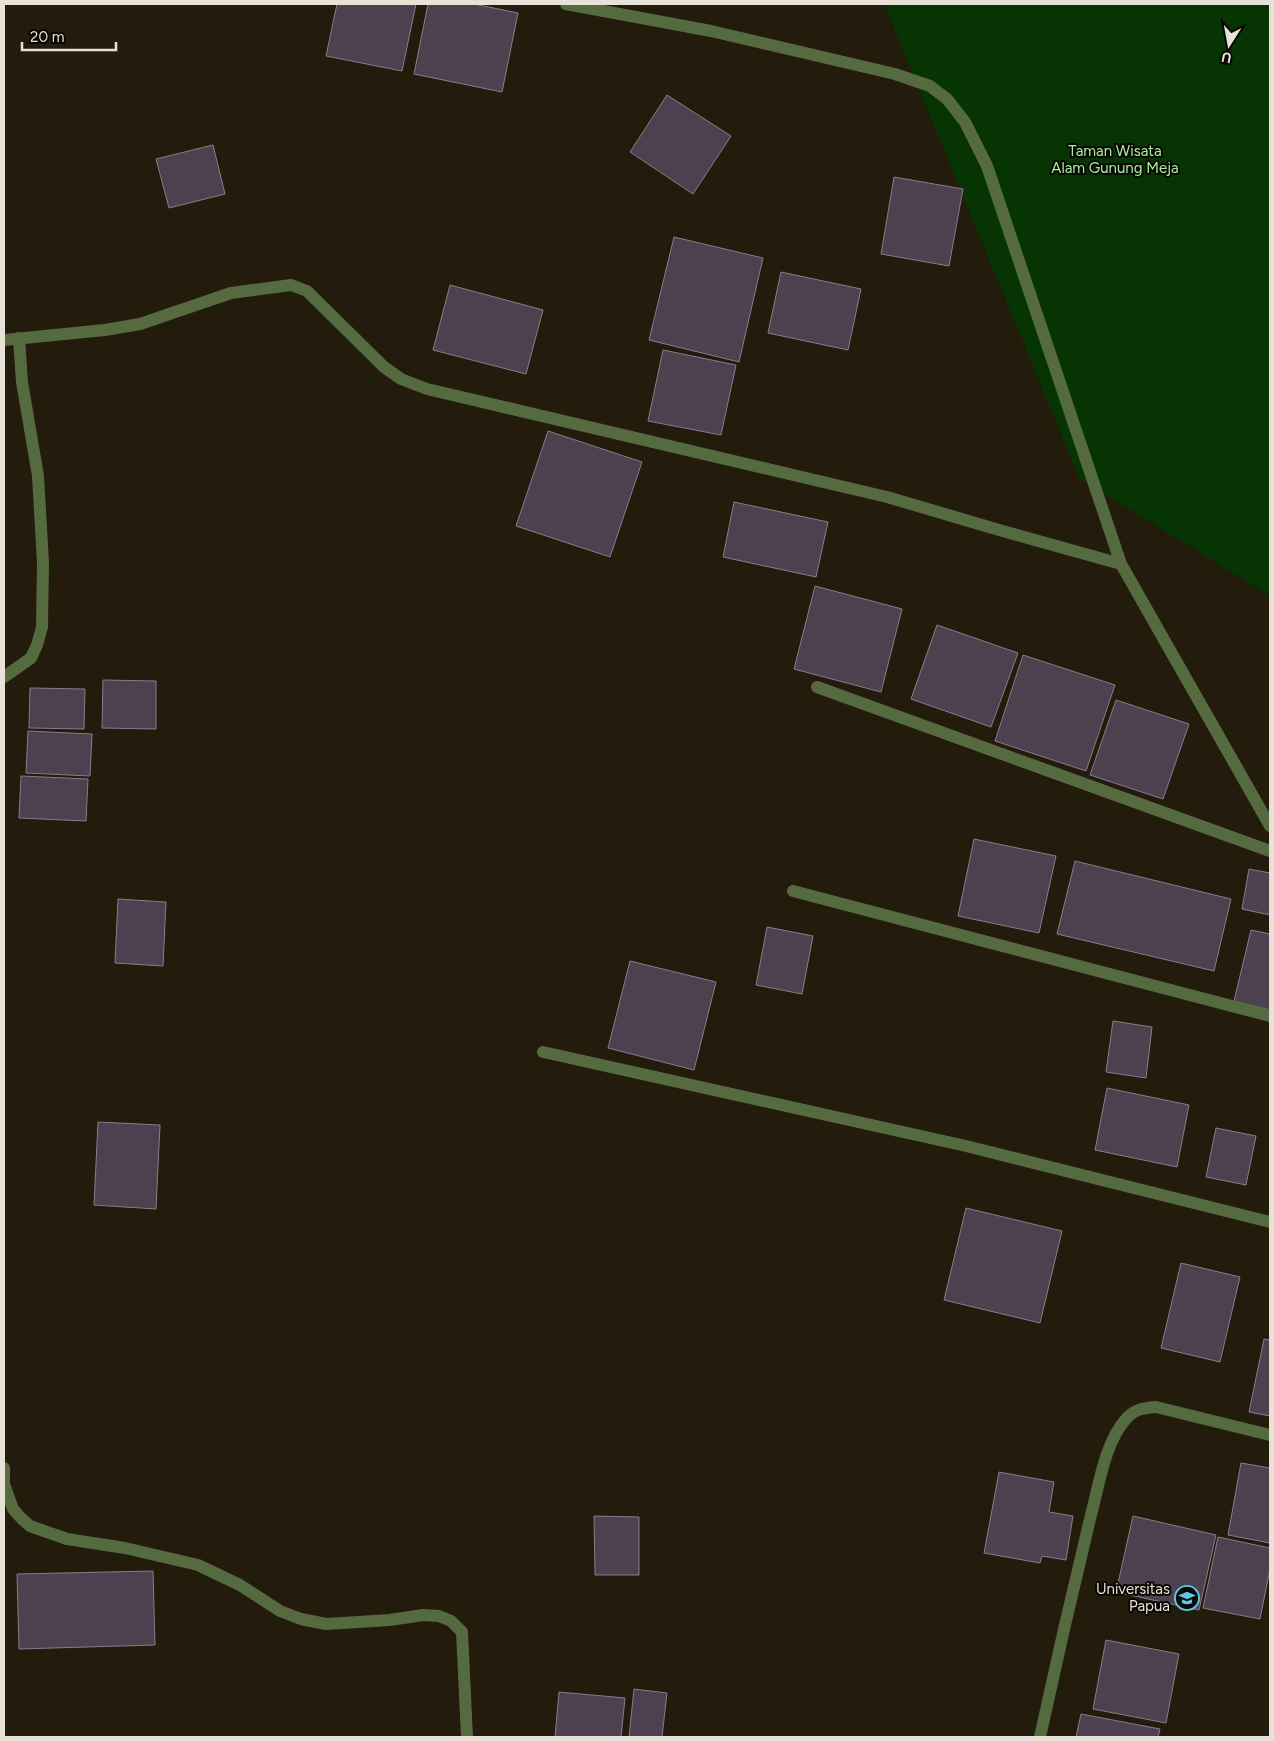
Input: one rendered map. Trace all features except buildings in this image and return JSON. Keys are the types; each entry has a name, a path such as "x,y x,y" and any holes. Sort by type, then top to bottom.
{"street":[{"path":"566,4 711,31 895,74 930,86 947,99 965,122 987,166 1121,564 1270,826"},
{"path":"4,340 105,330 140,324 231,293 291,285 307,291 384,367 401,379 427,389 887,497 1121,564"},
{"path":"4,676 31,658 42,626 43,562 38,476 22,382 19,338"},
{"path":"816,687 1270,851"},
{"path":"793,892 1270,1016"},
{"path":"543,1052 966,1146 1270,1222"},
{"path":"1040,1737 1070,1600 1105,1462 1116,1434 1126,1419 1134,1411 1156,1407 1270,1435"},
{"path":"4,1468 4,1484 12,1509 30,1526 67,1539 125,1548 198,1565 240,1585 280,1611 301,1619 326,1624 390,1620 423,1615 439,1616 451,1621 462,1632 468,1737"}],"green space":[{"name":"Taman Wisata Alam Gunung Meja","path":"884,4 1270,4 1270,596 1079,478"}],"place":[{"name":"Universitas Papua","path":"1187,1598"}]}
